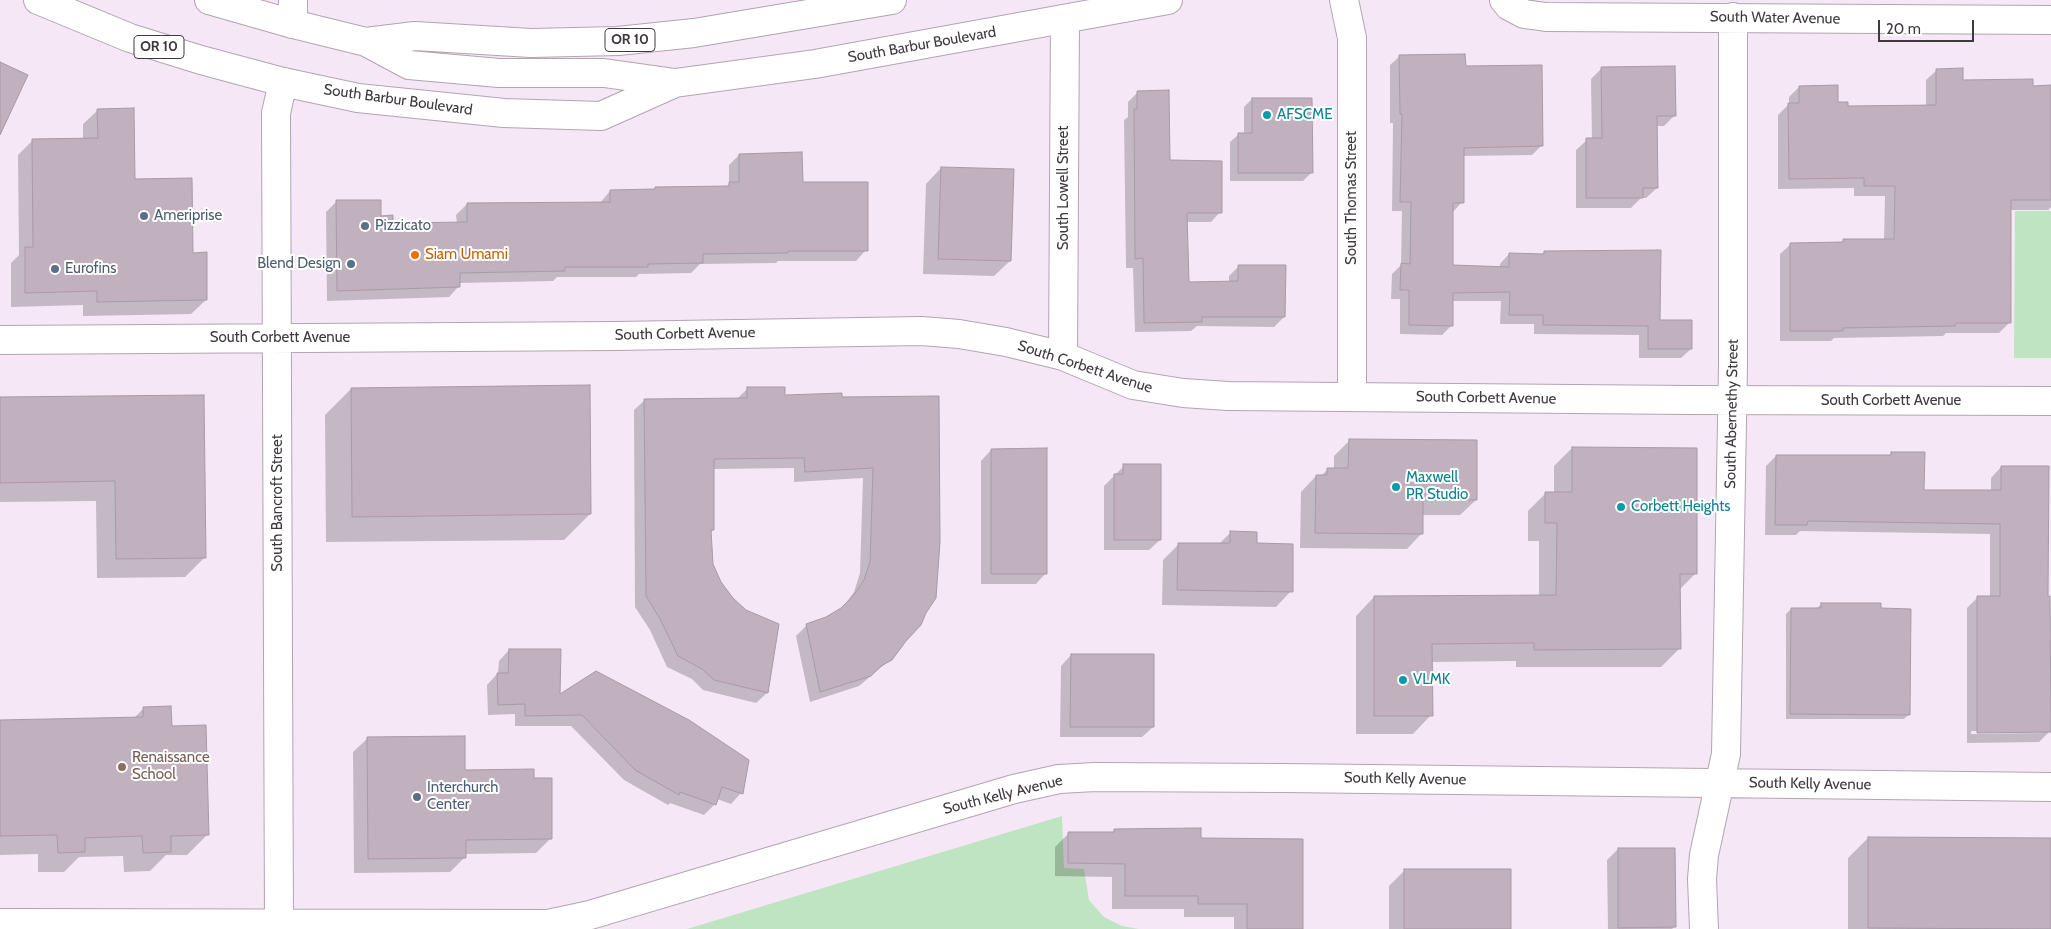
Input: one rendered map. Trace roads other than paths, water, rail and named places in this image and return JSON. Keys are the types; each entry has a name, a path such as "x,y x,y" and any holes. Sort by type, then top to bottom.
{"street":[{"name":"South Barbur Boulevard","path":"38,0 130,38 201,60 283,82 358,98 504,113 601,116 675,83"},
{"name":"South Barbur Boulevard","path":"209,0 293,12 366,42 410,65 498,73 604,73 675,83 815,64 1168,0"},
{"name":"OR 10","path":"366,42 415,36 531,43 618,41 694,33 892,0"},
{"name":"South Thomas Street","path":"1344,0 1352,38 1352,397"},
{"name":"South Water Avenue","path":"1504,0 1509,6 1524,14 1546,17 1733,17 1968,10 2051,20"},
{"name":"South Abernethy Street","path":"1704,929 1702,880 1704,855 1726,754 1732,401 1733,17"},
{"name":"South Lowell Street","path":"1063,356 1064,19"},
{"name":"South Bancroft Street","path":"279,924 276,113 283,82"},
{"name":"South Corbett Avenue","path":"0,340 278,339 922,331 973,336 1063,356 1133,385 1157,390 1228,396 1732,401 2051,401"},
{"name":"South Kelly Avenue","path":"0,922 548,924 590,915 1005,792 1058,779 1095,777 1234,778 2051,787"}],"place":[{"name":"AFSCME","path":"1267,115"},
{"name":"Ameriprise","path":"144,216"},
{"name":"Pizzicato","path":"365,226"},
{"name":"Siam Umami","path":"415,255"},
{"name":"Blend Design","path":"351,264"},
{"name":"Eurofins","path":"55,269"},
{"name":"Maxwell PR Studio","path":"1396,487"},
{"name":"Corbett Heights","path":"1621,507"},
{"name":"VLMK","path":"1403,680"},
{"name":"Renaissance School","path":"122,767"},
{"name":"Interchurch Center","path":"417,797"}]}
